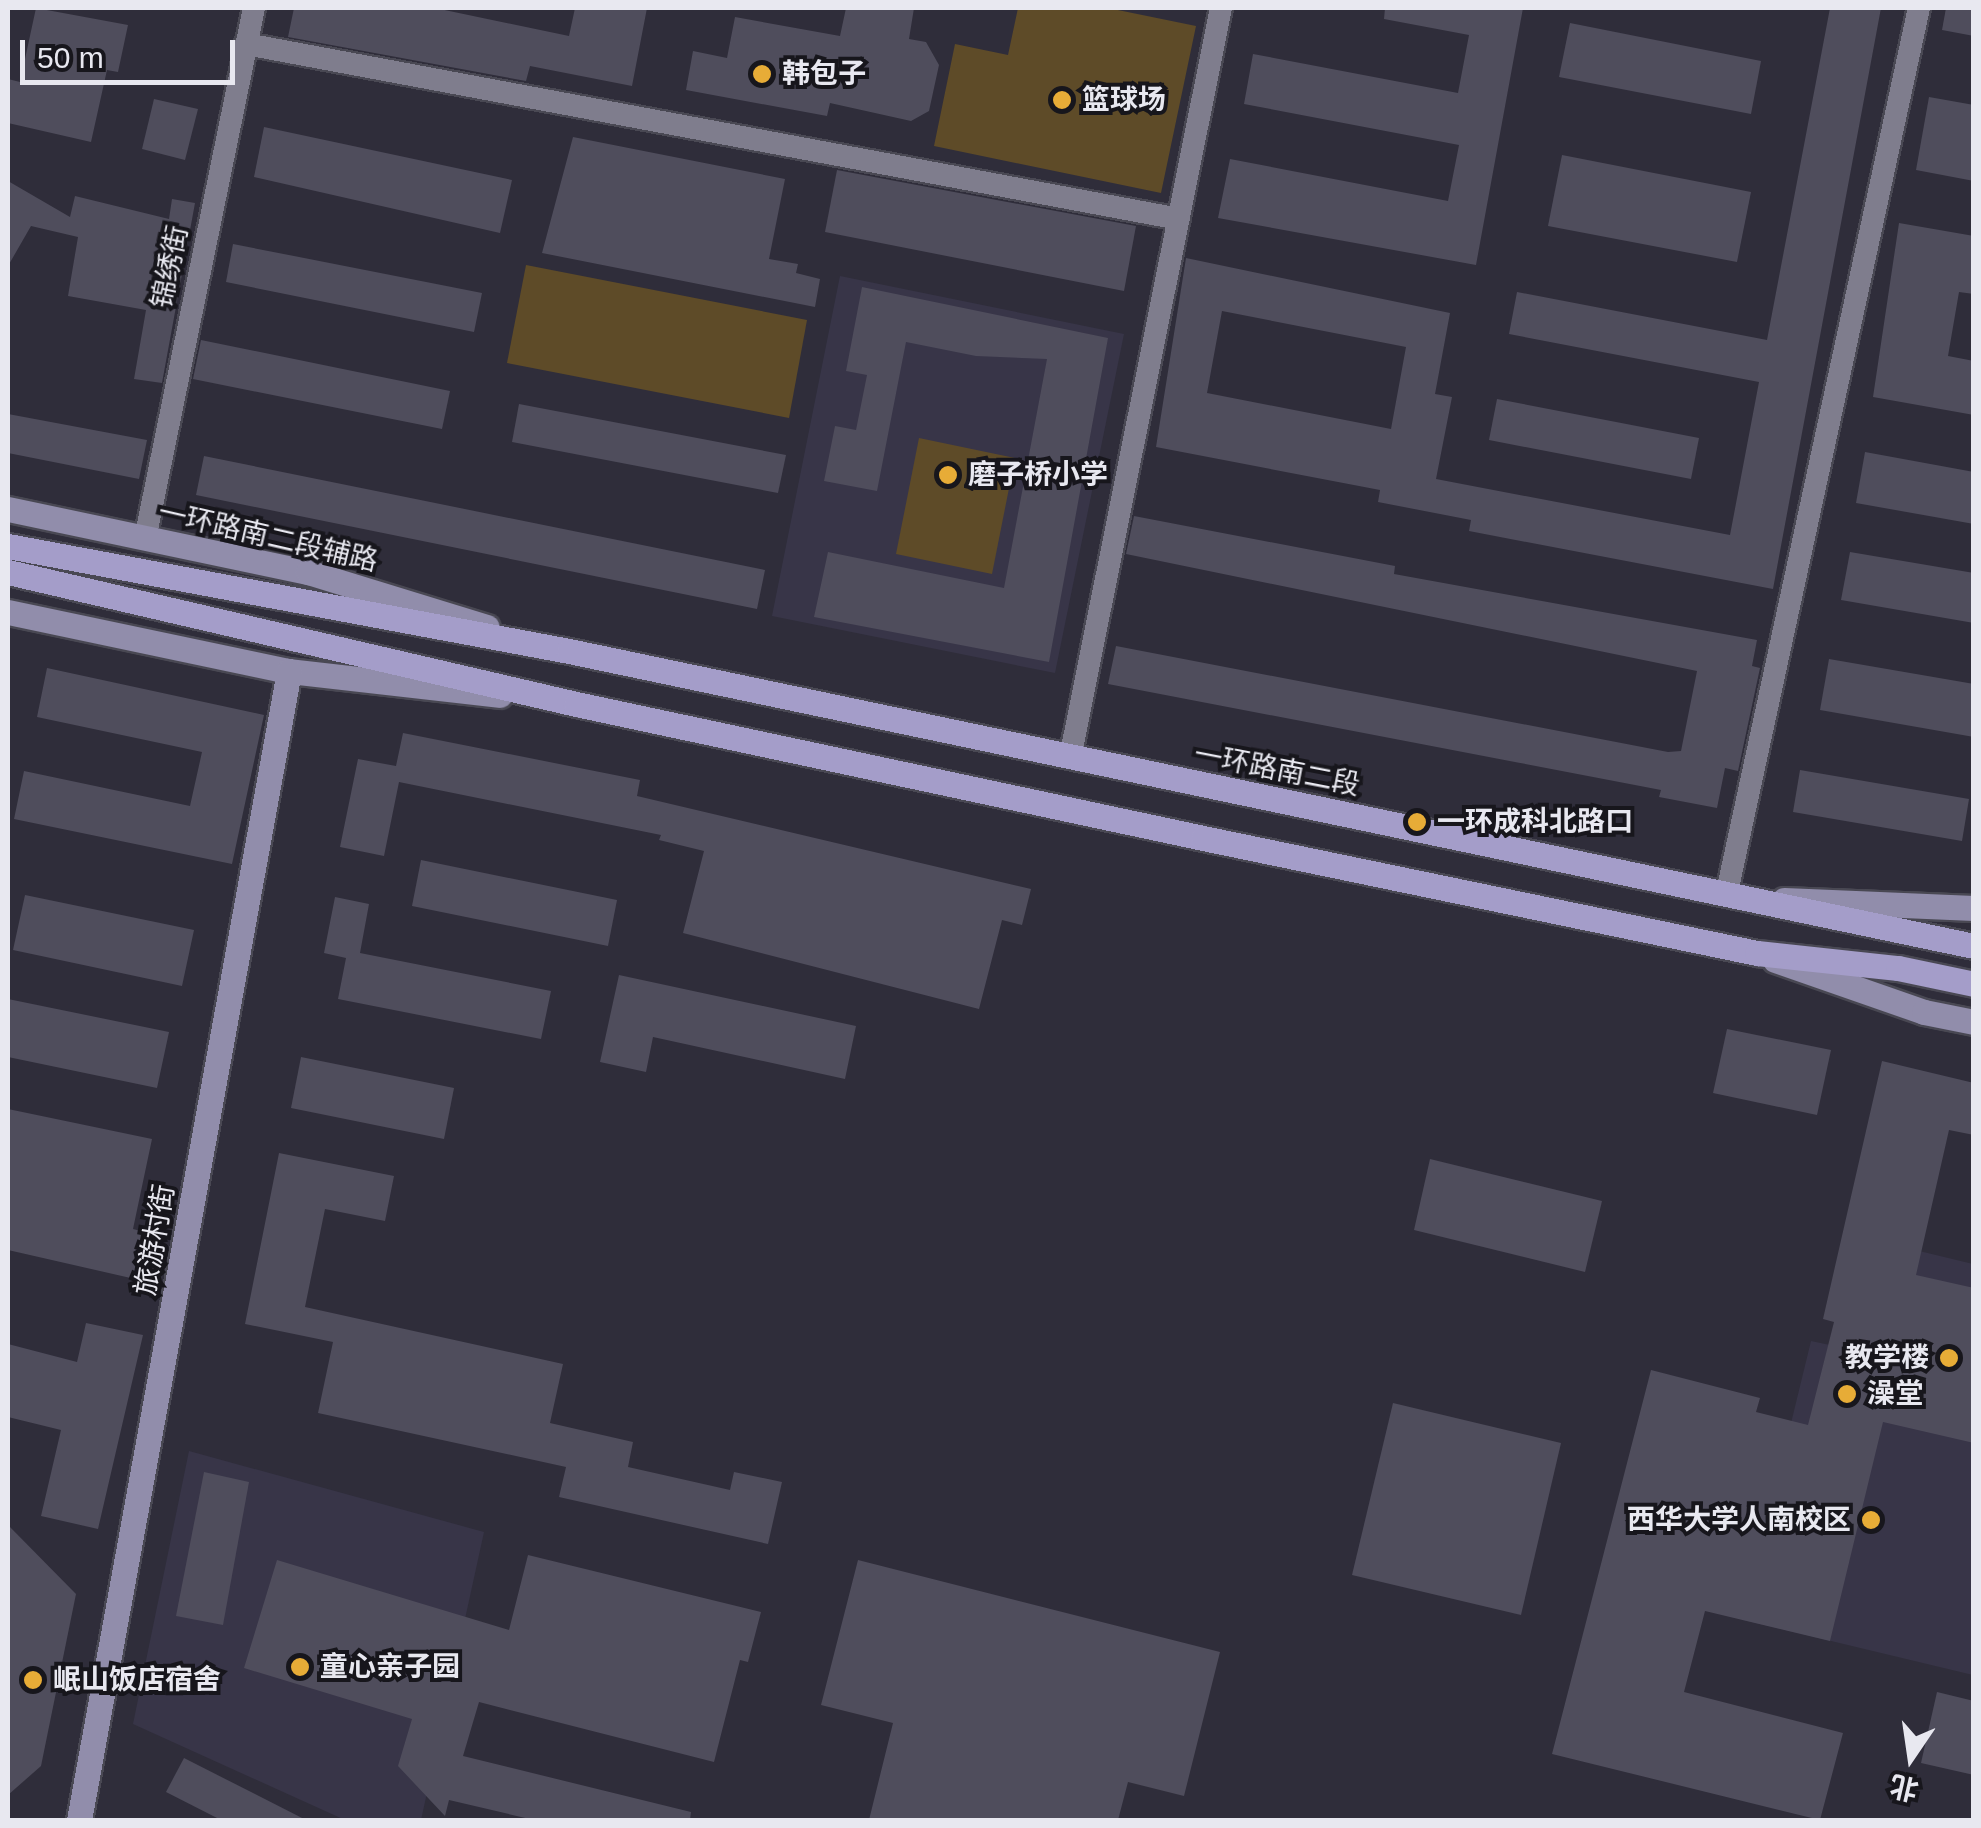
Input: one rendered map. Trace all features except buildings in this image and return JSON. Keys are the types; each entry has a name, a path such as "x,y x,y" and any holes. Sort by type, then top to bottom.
{"main road":[{"name":"一环路南二段辅路","path":"8,509 308,572 569,652"},
{"name":"一环路南二段","path":"8,546 569,652 1771,900 1974,946"},
{"path":"8,572 576,704 1757,953 1898,968 1974,984"},
{"path":"8,612 289,671 576,704"},
{"name":"旅游村街","path":"80,1820 289,671"},
{"path":"1771,900 1974,908"},
{"path":"1757,953 1924,1012 1974,1022"}],"street":[{"name":"锦绣街","path":"145,540 254,8"},
{"path":"1070,758 1221,8"},
{"path":"1727,892 1919,8"},
{"path":"246,44 1178,220"}],"shaded area":[{"name":"篮球场","path":"1018,8 1108,8 1196,26 1161,193 934,146 955,44 1008,55"},
{"path":"526,265 807,320 789,418 507,363"},
{"name":"磨子桥小学","path":"840,276 1124,334 1055,673 772,616"},
{"path":"919,438 1015,458 992,574 896,554"},
{"name":"西华大学人南校区","path":"1911,1249 1973,1264 1973,1675 1743,1620 1811,1341 1887,1357"},
{"name":"童心亲子园","path":"189,1451 484,1532 421,1820 345,1820 133,1724"}],"place":[{"name":"韩包子","path":"762,74"},
{"name":"篮球场","path":"1062,100"},
{"name":"磨子桥小学","path":"948,475"},
{"name":"一环成科北路口","path":"1417,822"},
{"name":"教学楼","path":"1949,1358"},
{"name":"澡堂","path":"1847,1394"},
{"name":"西华大学人南校区","path":"1871,1520"},
{"name":"童心亲子园","path":"300,1667"},
{"name":"岷山饭店宿舍","path":"33,1680"}]}
